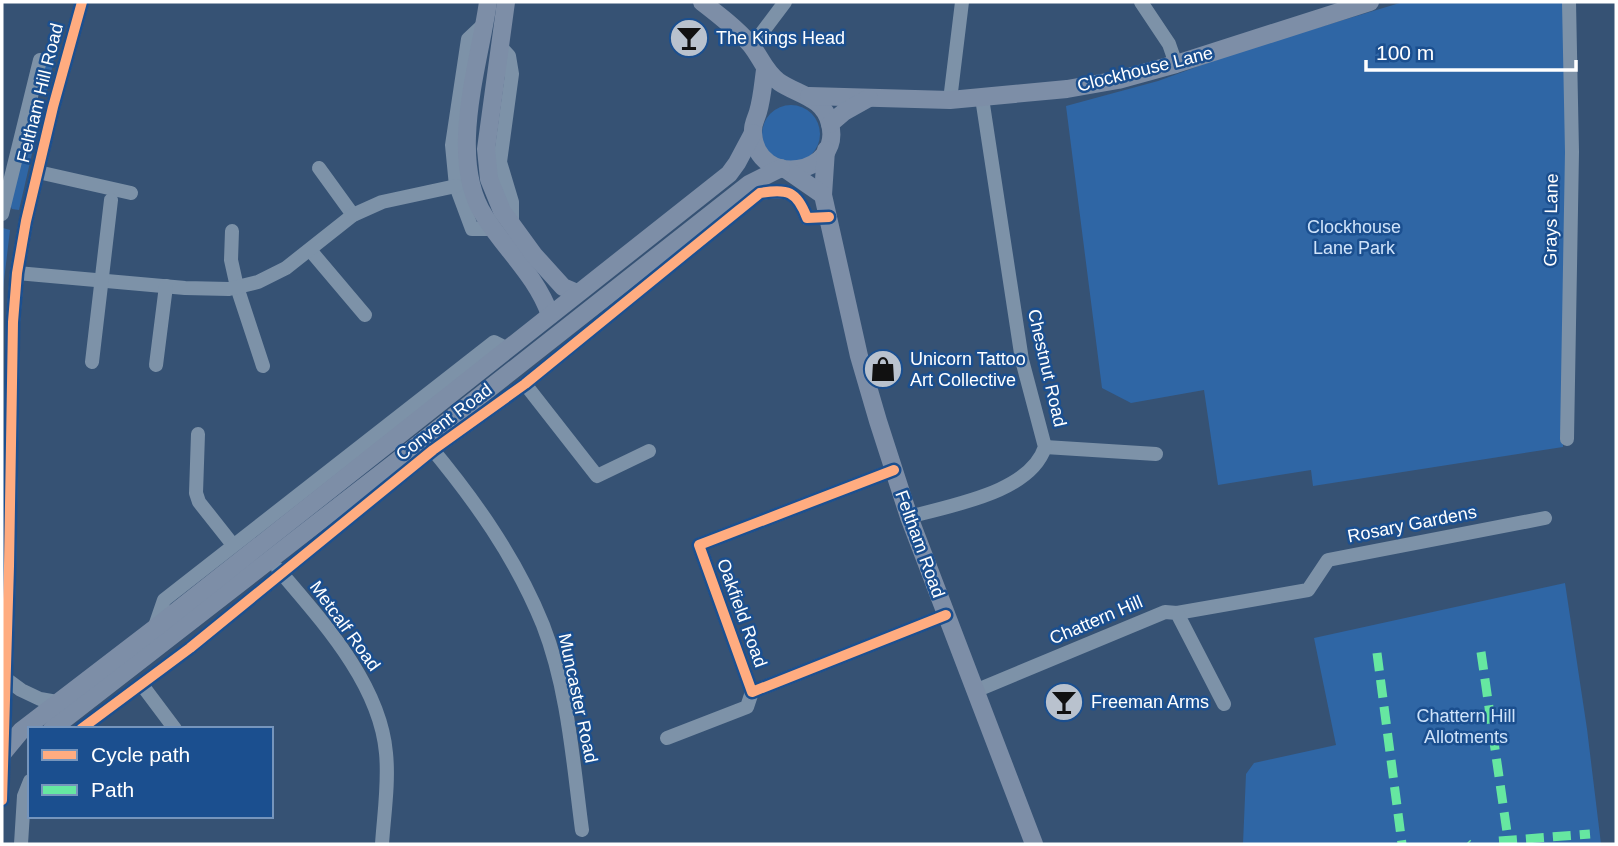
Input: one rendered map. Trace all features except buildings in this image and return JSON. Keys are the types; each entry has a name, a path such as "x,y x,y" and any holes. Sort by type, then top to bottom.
{"main road":[{"path":"488,2 465,140 473,193 484,215 543,296 550,315"},
{"path":"506,2 486,149 489,179 502,211 534,255 564,288 577,293"},
{"path":"702,2 736,29 752,46 765,70 822,106 830,124 831,136 826,150 819,160 808,167 784,169"},
{"name":"Clockhouse Lane","path":"804,94 950,100 982,99 1079,87 1176,64 1370,2"},
{"path":"765,70 753,133 755,146 765,160 784,169 823,195"},
{"path":"758,113 766,102 777,95 804,94"},
{"path":"830,124 844,112 872,96"},
{"name":"Convent Road","path":"3,754 21,731 57,702 154,629 729,174 753,133"},
{"name":"Feltham Road","path":"826,150 823,195 859,356 909,517 1034,844"},
{"name":"Convent Road","path":"55,727 277,567 429,445 572,324 749,184 784,169"},
{"path":"3,754 28,747"}],"street":[{"name":"Feltham Hill Road","path":"2,800 7,402 17,273 38,172 82,2"},
{"path":"752,46 785,2"},
{"path":"950,100 962,2"},
{"path":"1140,2 1170,44 1176,64"},
{"name":"Grays Lane","path":"1567,439 1572,152 1569,2"},
{"path":"485,23 468,40 452,145 456,186 472,229 494,229"},
{"name":"Feltham Hill Road","path":"2,214 8,155 40,60"},
{"name":"Chestnut Road","path":"909,517 1003,489 1040,461 1045,447 1022,360 982,99"},
{"path":"319,168 353,215"},
{"path":"38,172 131,193"},
{"path":"17,273 229,289 258,282 286,268 353,215 382,202 456,186"},
{"name":"Convent Road","path":"429,445 525,384 760,193 778,190 792,193 802,205 807,218 829,217"},
{"path":"92,362 111,200"},
{"path":"232,231 230,260 263,366"},
{"path":"310,250 365,315"},
{"path":"156,365 166,286"},
{"name":"Convent Road","path":"154,629 164,600 495,342 506,348"},
{"path":"525,384 597,476 649,451"},
{"path":"198,433 196,493 199,502 233,545"},
{"name":"Muncaster Road","path":"429,445 495,533 520,574 543,626 558,676 569,730 582,830"},
{"path":"1045,447 1156,454"},
{"name":"Oakfield Road","path":"894,470 699,545 752,692 946,615"},
{"name":"Rosary Gardens","path":"1177,613 1308,590 1328,560 1545,518"},
{"name":"Convent Road","path":"84,727 142,685 277,567"},
{"name":"Metcalf Road","path":"277,567 355,666 382,726 387,776 382,844"},
{"name":"Chattern Hill","path":"975,691 1165,612 1177,613"},
{"path":"1177,613 1224,704"},
{"path":"3,676 21,690 40,699 57,702"},
{"path":"142,685 174,727"},
{"path":"667,738 747,707 752,692"},
{"path":"21,844 24,796 28,786"}],"green space":[{"name":"Clockhouse Lane Park","path":"1403,2 1564,2 1567,137 1563,447 1313,486 1311,470 1218,485 1204,390 1131,403 1102,388 1066,106 1158,81 1240,51"},
{"path":"47,54 55,54 47,91 39,86"},
{"path":"36,105 43,106 19,210 12,209 10,205"},
{"path":"791,105 802,107 815,118 820,134 818,145 807,158 791,163 780,161 767,150 762,134 764,123 775,110"},
{"path":"3,228 10,230 3,289 2,358 2,235"},
{"name":"Chattern Hill Allotments","path":"1565,583 1601,844 1243,844 1246,774 1254,763 1336,745 1314,638"}],"marked path":[{"path":"1481,652 1508,839"},
{"path":"1377,653 1402,844"},
{"path":"1499,841 1590,834"}],"cycle path":[{"path":"2,800 13,322 17,273 26,221 53,107 82,2"},
{"path":"84,727 190,648 433,450 525,384 760,193 777,191 790,194 799,202 807,218 829,217"},
{"path":"894,470 699,545 752,692 946,615"}],"place":[{"name":"The Kings Head","path":"689,38"},
{"name":"Unicorn Tattoo Art Collective","path":"883,369"},
{"name":"Freeman Arms","path":"1064,702"}]}
